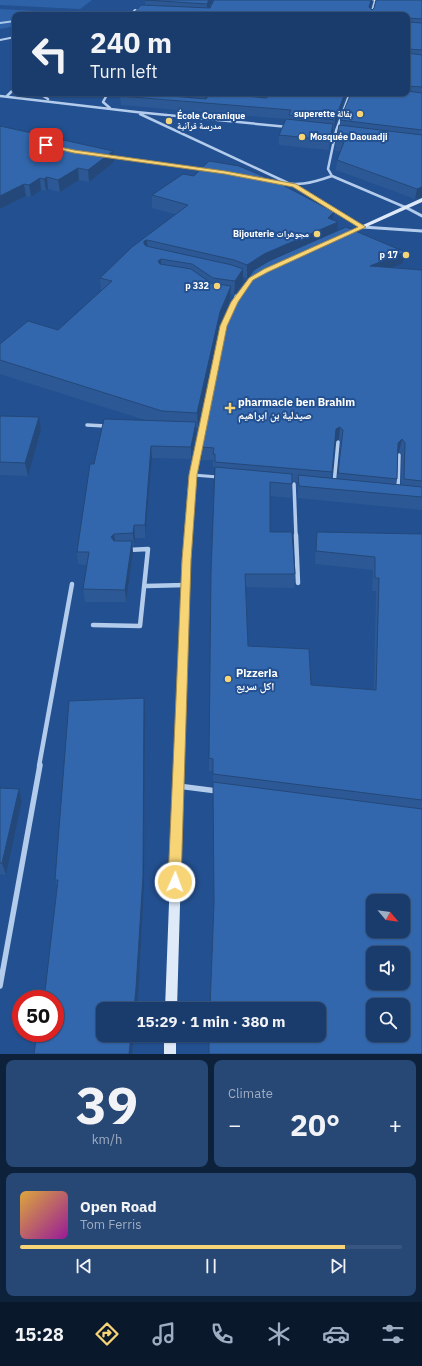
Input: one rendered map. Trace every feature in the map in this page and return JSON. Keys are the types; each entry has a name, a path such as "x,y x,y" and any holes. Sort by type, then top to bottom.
{"main road":[{"path":"372,0 399,1"},
{"path":"334,239 422,200"},
{"path":"171,1002 186,584 193,475 198,431 224,326 233,297 243,289"},
{"path":"170,1042 170,1054"}],"street":[{"path":"372,12 375,0"},
{"path":"133,12 135,10 143,10"},
{"path":"0,40 12,38"},
{"path":"7,96 12,92"},
{"path":"0,96 63,102 136,112 290,127"},
{"path":"43,96 48,99 63,102"},
{"path":"106,96 103,102 113,109"},
{"path":"249,96 246,102 253,103"},
{"path":"349,96 336,131 328,169 332,176 422,216"},
{"path":"136,112 294,185 363,227 422,231"},
{"path":"329,130 336,131"},
{"path":"104,155 210,171"},
{"path":"271,181 294,185 311,183 332,176"},
{"path":"86,425 110,426"},
{"path":"338,442 333,488 340,489"},
{"path":"398,494 399,455"},
{"path":"193,475 225,478"},
{"path":"287,484 302,485"},
{"path":"294,484 298,583"},
{"path":"92,625 140,626 148,550 124,550"},
{"path":"0,986 72,584"},
{"path":"145,586 186,584"},
{"path":"178,786 225,792"}],"shaded area":[{"path":"0,0 92,0 80,9 0,5"},
{"path":"0,9 56,12 12,12 12,27 0,29"}],"building":[{"path":"145,0 209,0 207,4"},
{"path":"214,0 371,0 369,7 372,10 376,0 422,0 422,19 410,18 410,12 135,12 141,5 210,8"},
{"path":"410,22 422,23 422,50 410,49"},
{"path":"410,53 422,55 422,87 410,86"},
{"path":"410,91 422,93 422,130 340,120 350,96 410,96"},
{"path":"120,96 172,96 206,99 208,96 246,96 266,98 269,96 344,96 335,120 289,115 291,110"},
{"path":"286,119 333,124 330,140 279,135"},
{"path":"339,125 422,135 422,187 417,189 337,160 344,142 336,141"},
{"path":"0,126 113,151 88,170 78,168 58,180 47,177 44,179 40,178 29,185 24,184 0,196"},
{"path":"209,161 239,166 277,182 334,212 328,218 338,222 264,254 247,265 234,260 147,240 144,241 146,246 232,265 243,269 235,281 213,278 192,264 161,259 158,261 160,264 191,269 211,283 231,286 220,312 197,413 162,411 0,360 0,344 28,321 58,330 112,281 100,278 132,247 188,205 152,195 183,174 194,176"},
{"path":"346,227 405,252 370,266 422,270 422,481 404,479 405,443 402,439 398,443 397,479 338,473 343,430 340,427 336,429 332,472 215,462 215,454 213,454 214,448 202,447 229,315 239,291 254,270 269,261"},
{"path":"0,416 39,417 25,463 0,462"},
{"path":"104,419 196,422 191,447 151,446 145,525 134,525 133,533 114,534 111,537 114,541 132,541 125,590 83,589 89,552 77,552 90,464 94,464"},
{"path":"215,467 292,474 292,484 270,482 270,532 292,532 295,574 245,574 248,646 309,649 311,685 376,690 379,578 375,578 375,557 316,551 317,532 422,534 422,800 213,774 213,759 209,758 211,573"},
{"path":"298,475 422,487 422,497 299,486"},
{"path":"144,698 143,876 135,1002 96,1002 96,1042 130,1042 129,1054 34,1054 36,1042 64,1042 64,990 45,990 58,880 55,880 69,701"},
{"path":"213,782 422,809 422,1054 209,1054 209,1042 326,1042 326,1002 210,1002 214,903"},
{"path":"0,788 19,789 2,863 0,863"}],"waterway":[{"path":"0,23 12,21"}],"place":[{"name":"superette بقالة","path":"360,114"},
{"name":"École Coranique مدرسة قرآنية","path":"169,121"},
{"name":"Mosquée Daouadji","path":"302,137"},
{"name":"Bijouterie مجوهرات","path":"317,234"},
{"name":"p 17","path":"406,255"},
{"name":"p 332","path":"217,286"},
{"name":"pharmacie ben Brahim صيدلية بن ابراهيم","path":"230,408"},
{"name":"Pizzeria اكل سريع","path":"228,679"}],"route":[{"path":"46,145 74,151 225,173 294,185 363,227 266,270 251,279 234,302 224,326 193,475 186,560 175,882"}]}
